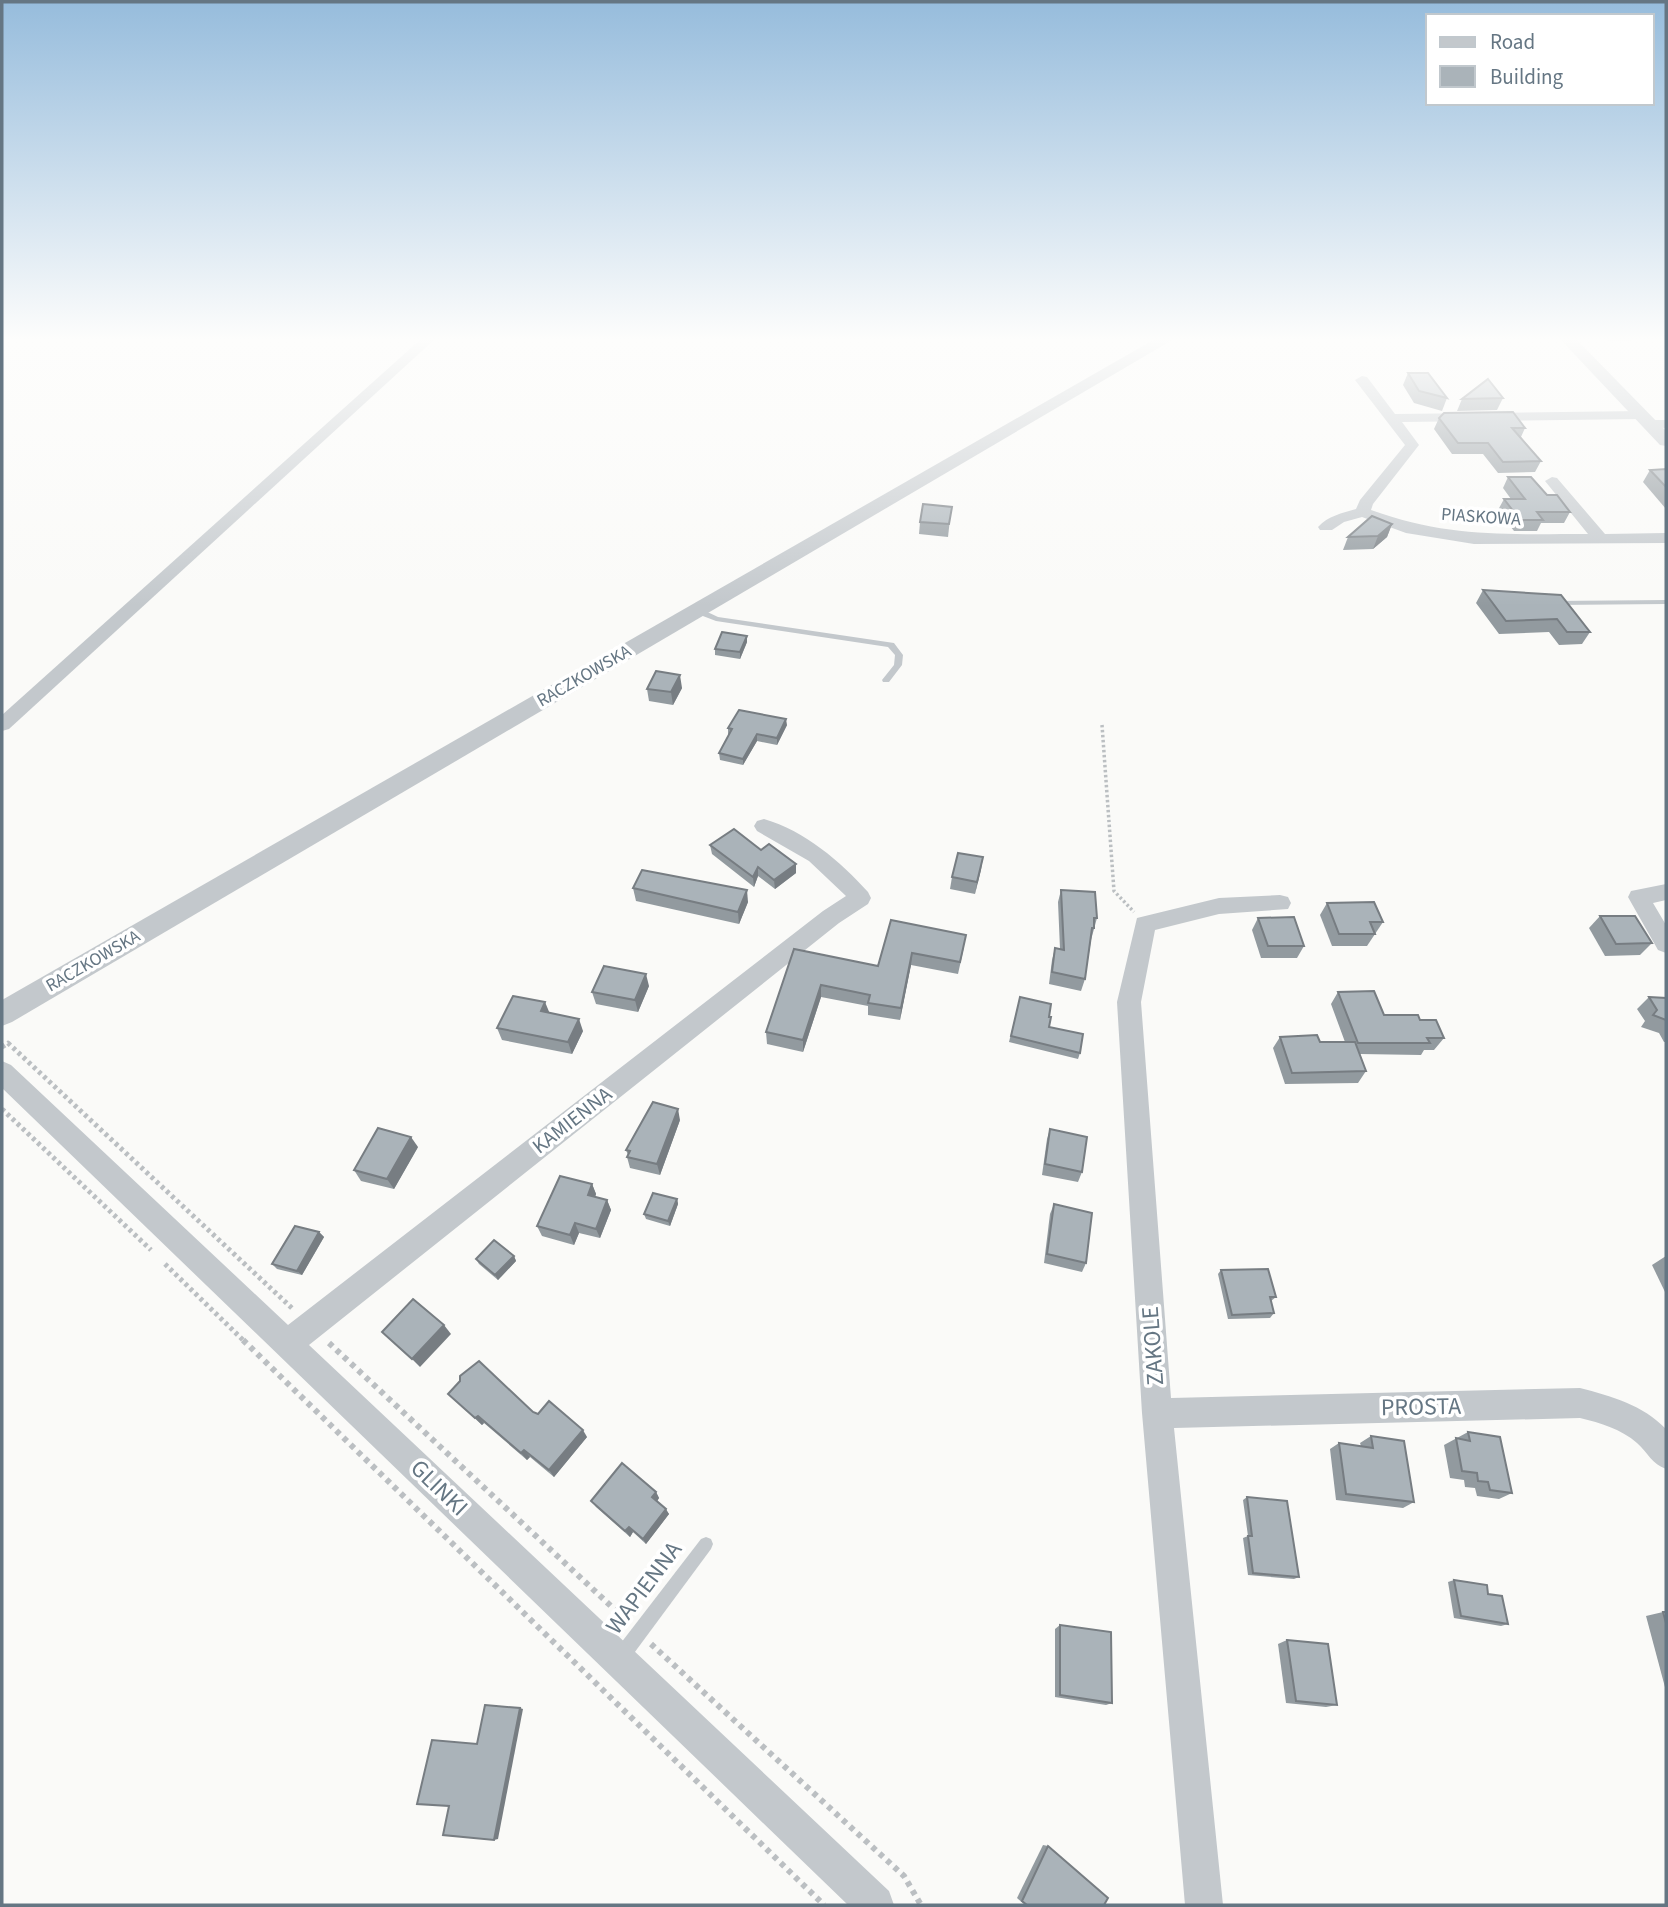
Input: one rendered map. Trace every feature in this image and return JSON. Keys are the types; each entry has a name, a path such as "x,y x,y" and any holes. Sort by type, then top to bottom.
{"street":[{"path":"2,725 331,428"},
{"name":"RACZKOWSKA","path":"2,1014 1015,428"},
{"path":"1326,527 1338,519 1363,512 1365,503 1412,445 1399,428"},
{"path":"1552,481 1600,538"},
{"name":"PIASKOWA","path":"1363,512 1406,528 1446,536 1504,539 1666,538"},
{"name":"KAMIENNA","path":"299,1335 820,926 860,898 836,869 816,854 764,826"},
{"path":"1666,892 1639,897 1666,944"},
{"path":"1145,925 1219,906 1280,903"},
{"name":"ZAKOLE","path":"1145,925 1129,1002 1157,1413 1203,1905"},
{"name":"GLINKI","path":"2,1072 299,1335 618,1660 875,1905"},
{"name":"PROSTA","path":"1157,1413 1580,1403 1618,1412 1654,1435 1666,1454"}],"lane":[{"path":"1545,603 1666,601"},
{"path":"698,611 716,619 891,645 899,654 898,665 886,680"},
{"name":"WAPIENNA","path":"618,1660 706,1544"}],"path":[{"path":"1102,726 1114,891 1145,925"},
{"path":"2,1047 8,1043 299,1335 639,1633 904,1876 921,1905"},
{"path":"2,1109 154,1253"},
{"path":"163,1262 824,1905"}],"building":[{"path":"1447,428 1525,428 1512,428 1541,461 1503,462 1488,443 1458,443"},
{"path":"1666,469 1666,487 1650,470"},
{"path":"1508,477 1531,477 1547,495 1557,495 1570,512 1537,512 1543,520 1520,520 1504,499 1525,499"},
{"path":"923,504 952,507 949,524 920,522"},
{"path":"1372,516 1392,524 1378,536 1348,537"},
{"path":"1483,590 1561,595 1590,632 1567,632 1557,619 1506,621"},
{"path":"722,632 747,636 740,652 715,649"},
{"path":"656,671 680,675 671,692 647,689"},
{"path":"739,710 786,719 777,738 757,734 743,759 719,753 732,729 728,728"},
{"path":"734,829 761,850 769,844 796,864 774,880 758,867 753,877 710,845"},
{"path":"958,853 983,857 977,882 952,877"},
{"path":"642,870 747,890 738,912 633,888"},
{"path":"1061,890 1095,892 1097,918 1094,918 1092,928 1085,979 1052,972 1055,948 1064,950"},
{"path":"1374,902 1383,922 1370,922 1375,934 1339,934 1327,903"},
{"path":"1600,916 1635,916 1652,943 1616,944"},
{"path":"1294,917 1304,946 1268,946 1258,918"},
{"path":"891,920 966,935 960,962 912,953 901,1008 868,1003 870,995 821,985 803,1040 766,1032 794,949 878,966"},
{"path":"604,966 646,974 635,1000 592,992"},
{"path":"1374,991 1384,1015 1418,1015 1420,1020 1436,1020 1444,1038 1427,1038 1430,1043 1358,1043 1338,992"},
{"path":"513,996 545,1002 541,1011 579,1019 568,1042 497,1028"},
{"path":"1020,997 1051,1004 1049,1027 1083,1034 1080,1053 1011,1036"},
{"path":"1649,997 1666,998 1666,1020 1653,1015 1657,1010"},
{"path":"1317,1035 1320,1042 1355,1042 1366,1071 1292,1073 1280,1037"},
{"path":"653,1102 678,1109 657,1164 627,1157 630,1151 626,1150"},
{"path":"378,1128 411,1137 387,1179 354,1170"},
{"path":"1050,1129 1087,1137 1082,1172 1045,1164"},
{"path":"560,1176 592,1184 588,1195 607,1200 596,1229 575,1223 570,1235 537,1226"},
{"path":"653,1193 677,1199 668,1221 644,1214"},
{"path":"1054,1204 1092,1213 1086,1263 1047,1254"},
{"path":"295,1226 319,1232 297,1271 272,1264"},
{"path":"494,1240 514,1256 495,1275 476,1259"},
{"path":"1268,1269 1276,1297 1270,1297 1274,1313 1232,1315 1221,1270"},
{"path":"413,1299 444,1325 412,1359 382,1332"},
{"path":"479,1361 533,1412 538,1414 549,1401 583,1430 549,1470 524,1450 521,1453 448,1394 460,1381 460,1376"},
{"path":"1468,1432 1500,1437 1512,1493 1490,1490 1488,1482 1478,1481 1477,1473 1462,1471 1456,1438 1470,1441"},
{"path":"1371,1436 1404,1441 1414,1502 1346,1494 1339,1443 1373,1448"},
{"path":"622,1463 656,1492 652,1497 666,1509 643,1539 629,1527 625,1531 591,1501"},
{"path":"1247,1497 1287,1501 1299,1577 1253,1573"},
{"path":"1454,1580 1487,1585 1488,1594 1502,1596 1508,1624 1461,1616"},
{"path":"1060,1625 1111,1632 1112,1703 1060,1695"},
{"path":"1287,1640 1328,1644 1337,1705 1296,1701"},
{"path":"485,1705 520,1708 494,1840 443,1835 449,1806 417,1804 432,1740 477,1744"},
{"path":"1048,1846 1108,1898 1104,1905 1027,1905 1022,1901"}]}
